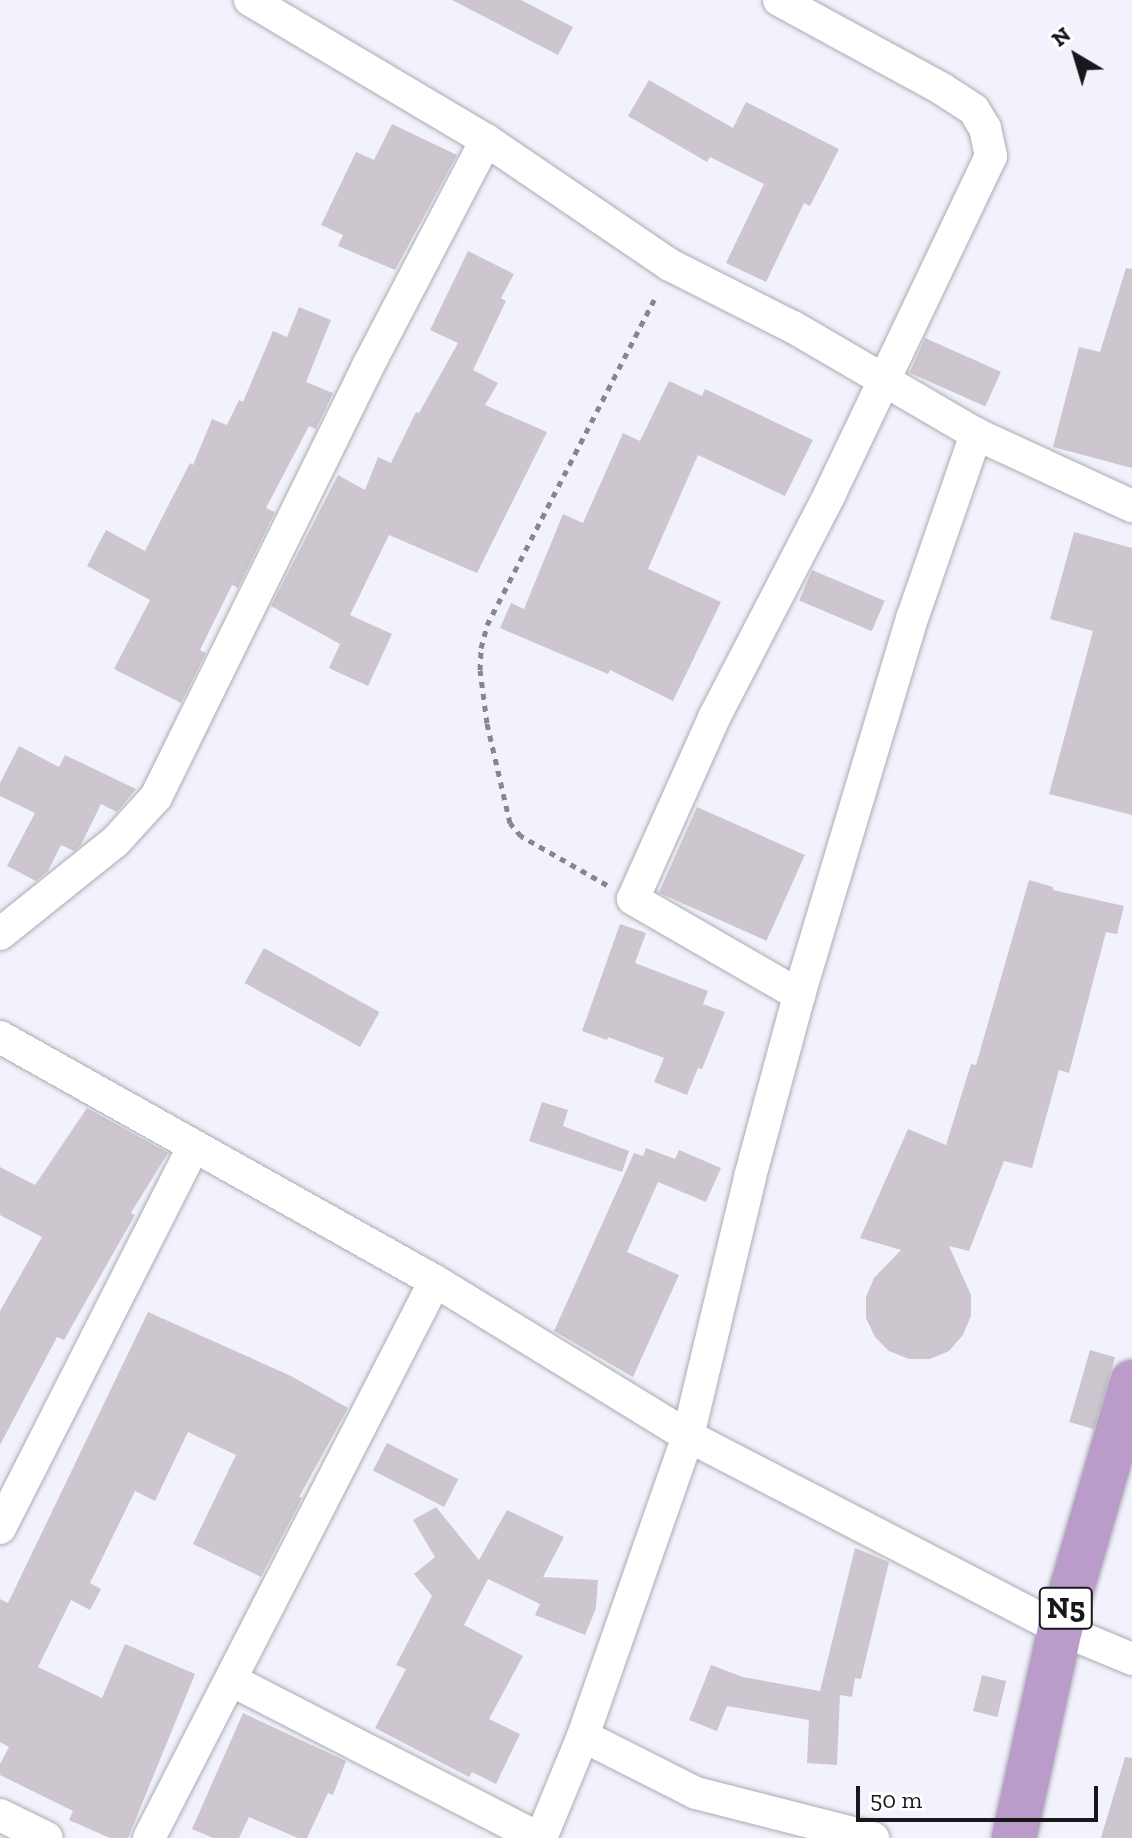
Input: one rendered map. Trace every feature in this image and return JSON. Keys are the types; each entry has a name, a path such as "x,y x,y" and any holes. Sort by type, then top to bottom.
{"highway":[{"name":"N5","path":"1014,1838 1060,1629 1132,1382"}],"street":[{"path":"250,0 486,140 670,265 793,327 976,434 1132,506"},
{"path":"779,0 942,89 974,110 985,128 991,156 830,494 714,718 633,899 799,995"},
{"path":"0,934 115,842 156,797 368,366 486,140"},
{"path":"231,1680 540,1838 583,1736 688,1436 750,1177 799,995 913,616 976,434"},
{"path":"0,1037 435,1281 688,1436 1060,1629 1132,1659"},
{"path":"0,1528 193,1147"},
{"path":"149,1838 435,1281"},
{"path":"583,1736 696,1793 873,1838"},
{"path":"0,1815 47,1838"}],"path":[{"path":"633,899 521,836 510,823 493,760 480,670 487,625 670,265"}],"building":[{"path":"452,0 521,0 573,27 558,55"},
{"path":"649,80 733,128 746,102 839,149 810,206 804,203 766,282 726,263 764,184 710,157 707,162 628,116"},
{"path":"392,124 457,155 395,270 338,246 343,235 321,225 356,152 374,160"},
{"path":"468,251 514,274 501,298 506,301 473,370 498,383 485,405 547,432 477,573 389,535 350,615 392,634 368,686 329,668 340,644 271,606 338,475 365,490 378,457 391,463 416,412 419,413 458,343 430,330"},
{"path":"1126,268 1132,269 1132,468 1053,447 1079,347 1100,352"},
{"path":"299,307 331,320 306,382 333,393 316,429 309,426 266,508 275,512 238,588 232,585 200,650 206,653 181,703 114,669 150,600 87,566 106,530 145,551 190,463 193,465 212,419 227,425 239,400 243,402 273,331 287,337"},
{"path":"925,338 1001,372 985,406 910,373"},
{"path":"669,381 702,396 705,389 813,440 785,496 698,455 648,569 721,602 673,701 610,670 608,674 500,628 511,603 524,609 563,514 583,523 623,433 640,441"},
{"path":"1074,532 1132,548 1132,815 1049,794 1093,631 1050,619"},
{"path":"812,570 885,601 872,631 799,600"},
{"path":"19,746 59,767 65,755 136,789 117,812 101,804 81,845 74,851 61,845 48,871 36,881 7,866 35,813 0,796 0,783"},
{"path":"697,807 805,855 767,941 659,893"},
{"path":"1029,880 1053,887 1053,890 1124,906 1117,934 1106,932 1069,1073 1059,1070 1032,1168 1004,1161 969,1251 949,1246 971,1295 971,1316 963,1335 949,1351 930,1359 909,1359 889,1351 875,1337 866,1318 866,1297 874,1278 901,1250 860,1238 908,1129 946,1145 971,1064 976,1065"},
{"path":"620,924 646,933 635,963 708,991 703,1004 725,1012 702,1069 698,1068 687,1095 654,1082 664,1058 608,1037 607,1040 582,1031"},
{"path":"264,948 379,1012 360,1047 245,983"},
{"path":"542,1102 568,1110 563,1126 629,1151 622,1172 529,1141"},
{"path":"87,1108 168,1153 131,1213 135,1215 64,1340 57,1337 0,1445 0,1311 42,1237 0,1215 0,1167 35,1185"},
{"path":"646,1148 675,1159 679,1150 721,1168 706,1202 658,1182 627,1252 679,1275 633,1377 554,1331 634,1153 643,1156"},
{"path":"148,1312 291,1376 348,1408 299,1497 302,1498 261,1577 193,1544 236,1455 188,1432 155,1501 135,1491 90,1583 101,1589 90,1610 71,1600 38,1667 102,1698 125,1644 195,1674 128,1838 110,1838 69,1820 73,1811 0,1775 0,1764 9,1747 0,1742 0,1599 8,1603"},
{"path":"1090,1350 1115,1357 1094,1429 1069,1422"},
{"path":"387,1443 458,1479 444,1507 373,1471"},
{"path":"436,1507 479,1560 507,1510 564,1537 543,1577 598,1580 596,1608 585,1635 535,1615 540,1604 488,1579 464,1625 523,1656 489,1719 520,1734 496,1784 472,1772 469,1777 375,1728 406,1669 396,1665 432,1596 414,1574 435,1557 413,1520"},
{"path":"855,1548 889,1562 861,1679 855,1678 852,1697 840,1695 837,1765 807,1763 809,1720 727,1706 717,1731 689,1720 711,1665 743,1677 820,1691"},
{"path":"982,1675 1006,1681 997,1717 973,1711"},
{"path":"243,1713 346,1761 333,1795 328,1793 307,1838 298,1838 249,1817 239,1838 213,1838 192,1829"},
{"path":"1125,1757 1132,1758 1132,1838 1101,1838"}]}
